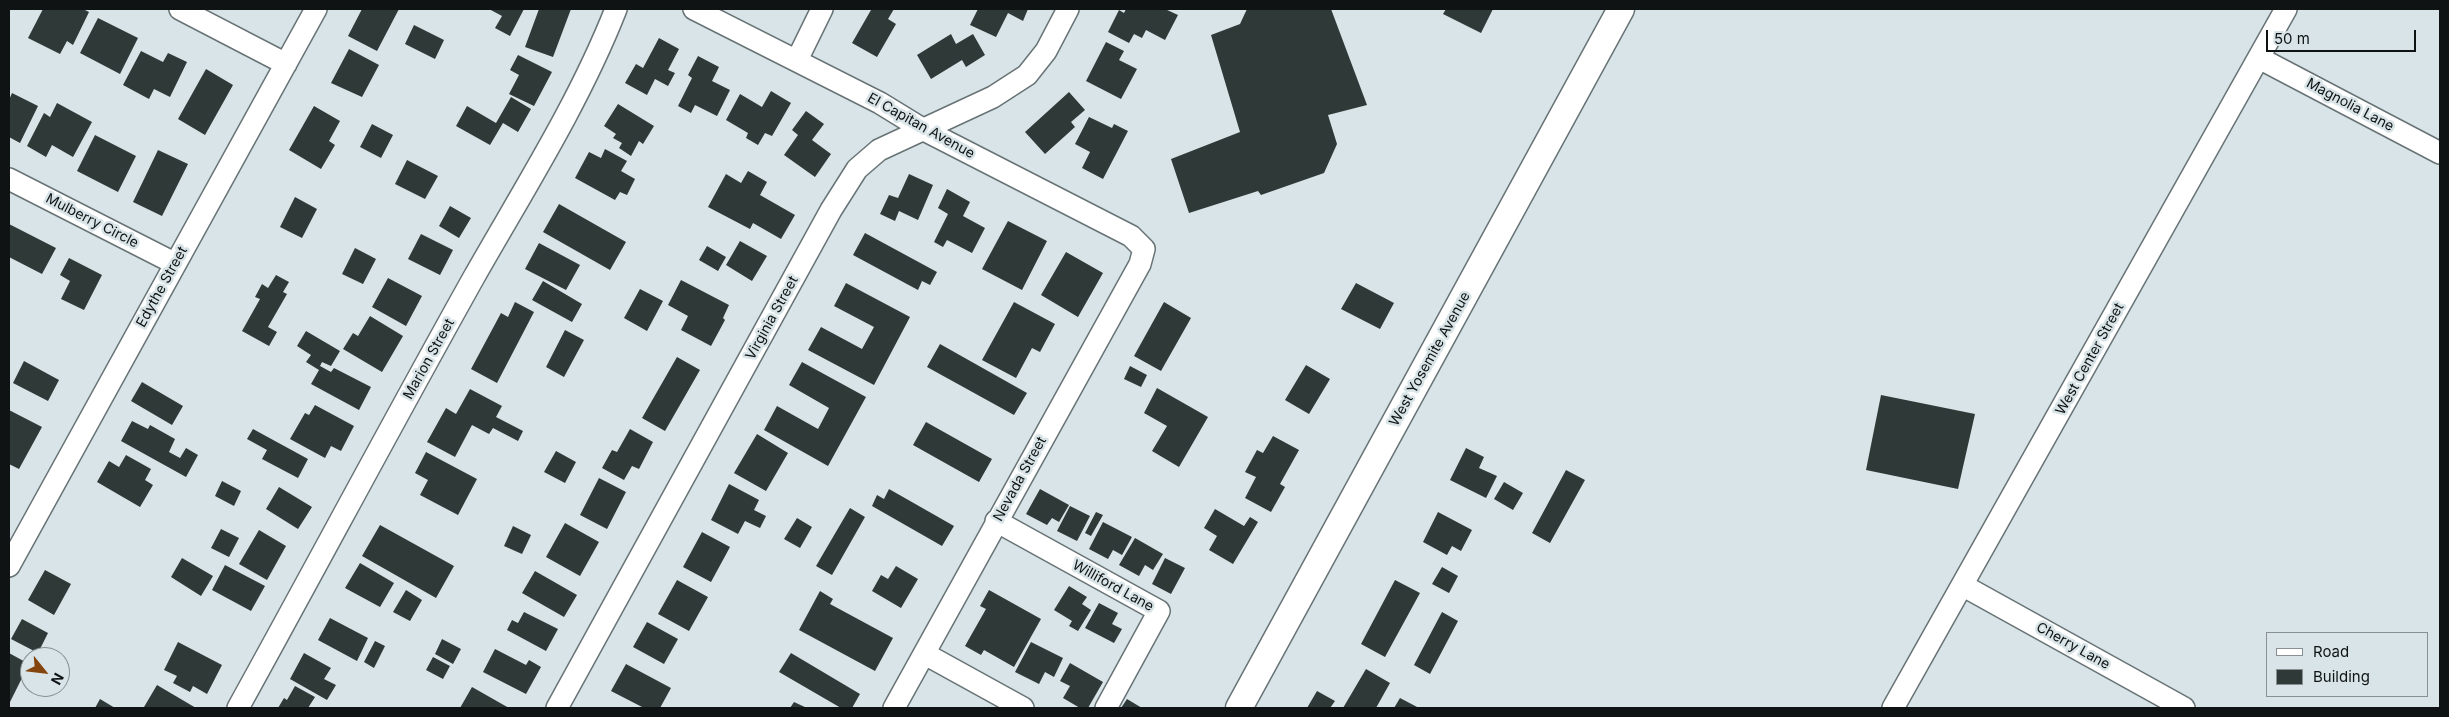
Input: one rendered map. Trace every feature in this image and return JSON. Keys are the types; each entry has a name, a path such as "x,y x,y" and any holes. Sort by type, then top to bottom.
{"main road":[{"name":"West Yosemite Avenue","path":"1239,708 1621,9"}],"street":[{"path":"180,9 286,64"},
{"name":"Edythe Street","path":"9,566 174,263 316,9"},
{"name":"Marion Street","path":"238,708 470,285 552,141 603,42 616,9"},
{"name":"El Capitan Avenue","path":"694,9 880,102 924,130 1131,236 1144,249"},
{"path":"797,60 822,9"},
{"name":"Virginia Street","path":"557,708 836,202 857,169 878,150 993,97 1027,75 1046,52 1068,9"},
{"name":"West Center Street","path":"1893,708 2286,9"},
{"name":"Magnolia Lane","path":"2259,58 2440,153"},
{"name":"Mulberry Circle","path":"9,179 174,263"},
{"name":"Nevada Street","path":"894,708 1140,264 1144,249"},
{"name":"Williford Lane","path":"996,521 1159,611 1106,708"},
{"name":"Cherry Lane","path":"1962,585 2184,708"},
{"path":"925,654 1023,708"}],"building":[{"path":"43,9 83,9 89,12 73,45 67,41 60,54 28,38"},
{"path":"362,9 399,9 377,51 348,36"},
{"path":"489,9 524,9 510,36 495,28 502,16"},
{"path":"539,9 571,9 553,57 525,47"},
{"path":"869,9 894,9 888,19 896,24 877,57 852,43 871,10"},
{"path":"978,9 1028,9 1023,21 1008,13 996,37 970,25"},
{"path":"1126,9 1165,9 1178,15 1165,40 1146,30 1142,38 1134,34 1129,43 1108,32 1119,10 1124,13"},
{"path":"1247,9 1331,9 1367,105 1328,115 1337,144 1324,173 1261,195 1258,191 1189,213 1171,159 1240,132 1211,35 1240,24"},
{"path":"1446,9 1493,9 1481,33 1443,14"},
{"path":"98,18 138,38 120,74 80,53"},
{"path":"414,25 444,40 435,59 405,44"},
{"path":"951,34 956,44 973,34 985,55 966,67 962,60 931,79 917,55"},
{"path":"659,38 679,49 668,70 675,73 668,86 655,79 647,95 625,83 636,64 643,68"},
{"path":"1106,42 1124,51 1119,60 1137,69 1121,99 1086,81"},
{"path":"349,49 379,65 362,97 331,83"},
{"path":"141,51 163,62 168,53 187,62 170,97 154,89 149,99 123,85"},
{"path":"518,55 552,72 534,106 509,94 519,75 510,70"},
{"path":"698,56 719,67 712,81 730,90 717,116 695,105 691,113 678,106 692,78 688,75"},
{"path":"206,69 233,85 205,135 178,119"},
{"path":"771,91 791,103 772,136 765,133 758,145 746,138 748,133 726,120 740,94 762,107"},
{"path":"1069,92 1085,110 1071,122 1075,127 1045,154 1025,132"},
{"path":"12,93 38,106 20,143 9,137 9,100"},
{"path":"511,97 531,109 518,132 503,123 490,145 456,126 467,106 496,123"},
{"path":"57,103 92,122 73,157 52,145 46,157 27,146 44,113 50,117"},
{"path":"618,104 654,126 643,144 639,141 631,156 619,148 622,143 613,138 616,134 604,126"},
{"path":"314,106 340,121 329,141 335,145 321,169 289,150"},
{"path":"806,111 824,124 812,140 831,154 815,177 784,155 798,135 792,130"},
{"path":"1089,117 1112,128 1114,124 1128,131 1103,179 1082,168 1090,152 1075,144"},
{"path":"372,124 393,135 381,158 360,147"},
{"path":"95,135 136,156 118,192 77,171"},
{"path":"605,149 627,161 621,171 635,179 627,195 620,192 615,200 575,178 589,152 601,158"},
{"path":"158,150 188,164 162,216 133,202"},
{"path":"407,160 438,176 425,199 395,184"},
{"path":"748,171 767,182 760,195 795,215 781,239 753,223 750,229 708,207 726,174 741,183"},
{"path":"909,174 933,185 918,220 899,211 895,221 880,214 889,195 898,198"},
{"path":"947,189 970,202 963,216 985,228 972,253 947,240 943,247 934,242 948,214 938,208"},
{"path":"295,197 317,209 302,238 280,227"},
{"path":"559,204 626,242 610,270 543,232"},
{"path":"450,206 471,218 459,238 439,226"},
{"path":"1008,221 1047,241 1022,290 982,269"},
{"path":"9,224 56,248 42,274 9,257"},
{"path":"865,233 937,272 930,285 922,281 918,290 853,255"},
{"path":"421,234 453,250 440,275 408,259"},
{"path":"740,241 767,256 752,281 726,265"},
{"path":"539,243 580,265 566,290 525,269"},
{"path":"707,246 726,257 718,271 699,260"},
{"path":"355,248 376,259 363,284 342,274"},
{"path":"1066,252 1103,273 1078,317 1041,295"},
{"path":"69,258 102,275 84,310 61,299 70,281 60,275"},
{"path":"276,275 289,282 283,292 287,294 268,327 277,332 269,346 242,331 260,299 255,297 262,284 268,288"},
{"path":"388,278 422,296 406,326 372,307"},
{"path":"681,280 729,305 723,318 725,320 711,346 681,330 688,316 668,305"},
{"path":"543,281 582,304 572,322 532,300"},
{"path":"846,283 910,317 874,385 808,350 821,327 862,349 874,327 834,306"},
{"path":"1356,283 1394,303 1380,329 1341,309"},
{"path":"640,289 663,301 647,331 624,318"},
{"path":"515,302 534,312 497,383 471,369 501,313 508,317"},
{"path":"1014,302 1055,324 1040,352 1032,348 1016,378 982,360"},
{"path":"1164,302 1191,318 1161,371 1134,356"},
{"path":"370,316 403,336 382,372 343,349 353,333 358,336"},
{"path":"565,330 584,340 564,377 546,367"},
{"path":"306,331 340,351 331,366 322,362 320,366 331,372 334,368 371,387 359,410 311,384 319,370 306,362 311,355 297,346"},
{"path":"940,344 1027,393 1014,415 927,367"},
{"path":"677,357 700,370 665,431 642,418"},
{"path":"24,361 59,380 48,401 13,383"},
{"path":"802,362 866,397 828,466 764,430 777,406 818,429 829,408 789,385"},
{"path":"1306,365 1330,379 1309,414 1285,400"},
{"path":"1130,366 1147,375 1141,387 1124,379"},
{"path":"142,382 183,406 172,425 131,401"},
{"path":"1157,388 1208,417 1179,467 1152,451 1167,426 1144,413"},
{"path":"470,389 502,406 496,417 523,431 518,441 493,428 489,434 472,425 455,457 427,442 446,408 456,414"},
{"path":"1881,395 1975,414 1958,489 1866,470"},
{"path":"315,405 354,426 341,451 331,446 325,458 290,439 305,413 309,415"},
{"path":"9,410 42,427 19,469 9,464"},
{"path":"132,421 148,429 150,425 175,439 169,452 180,458 186,448 198,455 186,477 121,441"},
{"path":"926,422 992,459 979,482 913,445"},
{"path":"253,429 308,459 298,478 262,459 267,450 247,439"},
{"path":"630,429 653,442 639,469 632,466 624,480 602,468 612,450 617,452"},
{"path":"757,434 788,453 766,491 734,473"},
{"path":"1273,436 1299,450 1280,484 1285,487 1271,512 1245,498 1256,477 1245,472 1257,450 1263,453"},
{"path":"1466,448 1484,457 1479,468 1497,476 1486,498 1450,480"},
{"path":"556,451 576,462 565,483 544,472"},
{"path":"426,452 477,479 458,515 420,495 428,480 415,473"},
{"path":"126,455 151,469 145,480 153,485 140,507 97,482 109,461 119,467"},
{"path":"1566,470 1585,480 1550,543 1532,533"},
{"path":"599,478 626,492 607,529 580,515"},
{"path":"222,481 241,491 234,506 215,496"},
{"path":"1504,482 1523,493 1513,510 1494,499"},
{"path":"729,484 759,500 754,510 766,516 760,528 745,521 738,534 711,520"},
{"path":"279,487 312,507 298,529 266,509"},
{"path":"889,489 954,526 942,546 872,506 877,495 884,499"},
{"path":"1040,489 1069,505 1059,522 1052,518 1047,525 1026,514"},
{"path":"1070,506 1090,516 1077,541 1057,531"},
{"path":"850,508 865,517 832,575 816,566"},
{"path":"1215,509 1244,526 1250,517 1258,522 1233,564 1209,550 1217,536 1204,528"},
{"path":"1096,512 1103,515 1091,536 1085,533"},
{"path":"1438,512 1472,530 1461,551 1452,546 1447,555 1423,542"},
{"path":"797,518 812,527 800,548 784,539"},
{"path":"1103,522 1132,537 1122,555 1113,550 1108,559 1089,549"},
{"path":"565,523 599,542 580,576 546,557"},
{"path":"380,525 454,566 436,598 362,556"},
{"path":"513,526 531,535 522,554 504,546"},
{"path":"221,529 239,538 229,557 211,548"},
{"path":"259,530 286,546 267,580 239,564"},
{"path":"702,532 730,547 711,582 683,567"},
{"path":"1135,538 1163,554 1153,570 1145,565 1139,576 1119,565"},
{"path":"182,558 213,576 201,596 171,577"},
{"path":"1165,558 1185,568 1171,594 1152,584"},
{"path":"360,563 394,583 380,607 345,588"},
{"path":"225,565 265,586 251,611 212,590"},
{"path":"896,566 918,579 901,608 872,591 881,575 888,579"},
{"path":"1442,567 1458,576 1449,593 1432,584"},
{"path":"45,570 71,584 54,615 28,600"},
{"path":"535,571 577,595 564,617 522,593"},
{"path":"677,580 708,597 689,631 658,614"},
{"path":"1395,580 1420,593 1385,657 1361,644"},
{"path":"1069,586 1087,597 1082,604 1091,610 1078,631 1069,626 1072,621 1054,610"},
{"path":"406,590 422,600 410,621 393,612"},
{"path":"989,590 1041,619 1014,667 984,650 981,655 965,646 986,609 980,606"},
{"path":"820,591 833,599 830,604 893,638 875,671 799,630"},
{"path":"1099,603 1118,613 1112,624 1122,629 1114,643 1085,628"},
{"path":"524,612 558,629 546,651 507,630 512,620 518,623"},
{"path":"1442,612 1458,621 1430,674 1414,665"},
{"path":"330,618 368,638 357,661 318,640"},
{"path":"22,619 48,633 41,647 26,647 11,639"},
{"path":"647,622 678,639 664,664 633,647"},
{"path":"442,639 461,649 453,664 435,654"},
{"path":"375,641 385,646 374,668 364,662"},
{"path":"178,642 222,665 207,694 193,686 190,692 173,683 177,676 164,670"},
{"path":"1031,642 1063,658 1054,677 1045,672 1039,684 1015,672"},
{"path":"495,649 526,665 529,660 541,667 526,694 483,672"},
{"path":"9,653 20,659 20,682 9,704"},
{"path":"304,653 331,668 324,679 336,685 327,700 290,679"},
{"path":"791,653 860,694 852,708 841,708 779,672"},
{"path":"433,657 450,666 443,679 426,670"},
{"path":"1070,663 1103,682 1088,708 1080,708 1063,698 1070,686 1060,681"},
{"path":"626,664 671,688 660,708 644,708 611,691"},
{"path":"1366,669 1390,683 1376,708 1343,708"},
{"path":"157,685 196,708 144,707"},
{"path":"295,686 315,697 308,708 278,708 284,698 287,700"},
{"path":"472,687 509,708 460,708"},
{"path":"1317,691 1335,701 1330,708 1307,708"},
{"path":"1400,698 1419,708 1394,708"},
{"path":"100,699 115,708 95,708"},
{"path":"1127,699 1142,708 1121,708"},
{"path":"794,702 807,708 790,708"}]}
